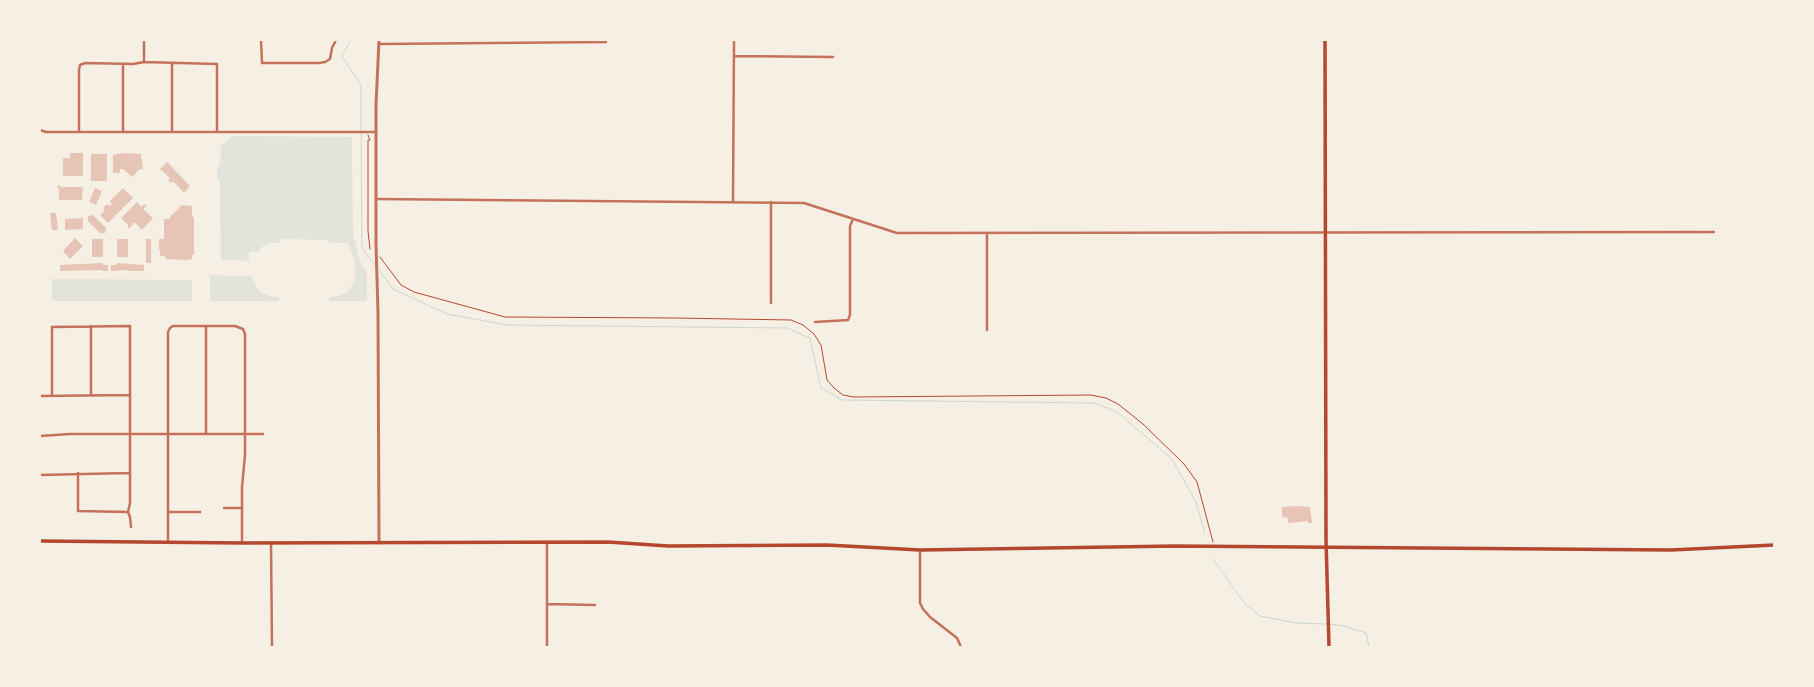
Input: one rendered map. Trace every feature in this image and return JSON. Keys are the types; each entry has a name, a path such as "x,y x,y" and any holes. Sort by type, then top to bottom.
{"main road":[{"path":"1325,40 1326,548 1329,647"},
{"path":"40,540 242,543 608,542 674,546 827,545 920,550 1214,547 1658,550 1774,545"}],"street":[{"path":"144,40 144,62"},
{"path":"261,40 262,63 326,62 330,59 332,48 336,40"},
{"path":"733,202 734,40"},
{"path":"379,543 376,132 379,42 606,42"},
{"path":"734,56 832,57"},
{"path":"79,130 78,70 80,65 86,63 123,64 144,62 172,64 217,64 217,130"},
{"path":"123,64 123,131"},
{"path":"172,64 172,130"},
{"path":"40,130 46,132 79,130 217,130 376,132"},
{"path":"376,199 804,203 897,234 1714,232"},
{"path":"771,202 771,303"},
{"path":"815,322 848,320 850,315 850,226 853,219"},
{"path":"987,233 987,330"},
{"path":"91,326 91,395"},
{"path":"52,396 52,327 130,326 130,473 128,512 131,527"},
{"path":"168,542 168,332 173,326 235,326 243,329 245,434 242,543"},
{"path":"206,326 206,434"},
{"path":"40,396 129,395"},
{"path":"40,436 129,434 263,434"},
{"path":"40,475 130,473"},
{"path":"78,474 78,511 128,512"},
{"path":"224,508 242,508"},
{"path":"168,512 200,512"},
{"path":"547,542 547,647"},
{"path":"271,543 272,647"},
{"path":"920,550 920,603 930,617 957,638 961,647"},
{"path":"547,604 595,606"}],"path":[{"path":"366,133 370,140 368,140 368,231 370,249"},
{"path":"376,252 401,285 414,292 463,307 505,317 791,320 804,325 814,334 821,345 827,380 843,395 854,397 1091,396 1106,398 1118,404 1143,424 1184,464 1197,482 1214,547"}],"shaded area":[{"path":"232,136 352,137 353,234 360,261 367,271 367,301 329,301 329,297 347,293 355,280 355,263 348,243 329,243 328,240 281,239 280,243 269,243 262,247 258,252 249,252 249,261 221,260 220,205 217,204 220,203 220,180 217,179 217,171 221,158 220,147"},
{"path":"210,275 251,276 259,291 269,296 279,297 279,301 210,301"},
{"path":"52,279 192,280 192,301 52,301"}],"building":[{"path":"70,153 83,153 83,176 63,176 63,158 70,158"},
{"path":"123,153 141,154 143,169 140,169 132,177 123,169 120,169 120,173 113,173 113,155"},
{"path":"91,154 107,154 107,181 91,181"},
{"path":"167,162 190,186 184,193 173,181 171,183 168,180 170,178 160,169"},
{"path":"59,185 61,187 83,187 82,200 59,200 59,189 57,187"},
{"path":"95,188 102,191 96,205 89,202"},
{"path":"123,188 133,198 108,223 100,215 105,210 103,208 107,204 110,206 112,204 110,201"},
{"path":"137,202 142,207 144,204 147,206 143,209 153,218 142,230 134,222 130,228 128,228 128,225 121,218"},
{"path":"182,205 192,206 192,216 194,218 194,255 192,255 192,259 188,260 165,259 165,256 160,256 159,250 159,239 164,239 164,219 170,219 170,217"},
{"path":"50,213 56,213 58,230 52,230"},
{"path":"93,215 106,228 105,233 100,233 88,221 88,216"},
{"path":"83,218 83,229 65,230 65,219"},
{"path":"75,238 83,246 70,259 63,251"},
{"path":"92,239 103,239 103,257 92,257"},
{"path":"117,239 128,239 128,257 117,257"},
{"path":"146,239 151,239 151,263 146,263"},
{"path":"103,263 103,265 108,265 108,271 60,271 60,265"},
{"path":"117,263 144,265 144,271 111,271 111,265 117,265"},
{"path":"1282,507 1310,507 1312,523 1308,523 1308,521 1288,523 1288,518 1282,517"}],"waterway":[{"path":"351,40 342,56 361,85 361,130"},
{"path":"361,133 362,248 376,266"},
{"path":"379,270 393,289 447,314 507,325 787,328 810,338 821,388 842,400 1094,403 1117,412 1172,459 1196,502 1205,534"},
{"path":"1213,559 1245,604 1260,616 1296,623 1326,624"},
{"path":"1329,624 1344,626 1366,633 1369,647"}]}
